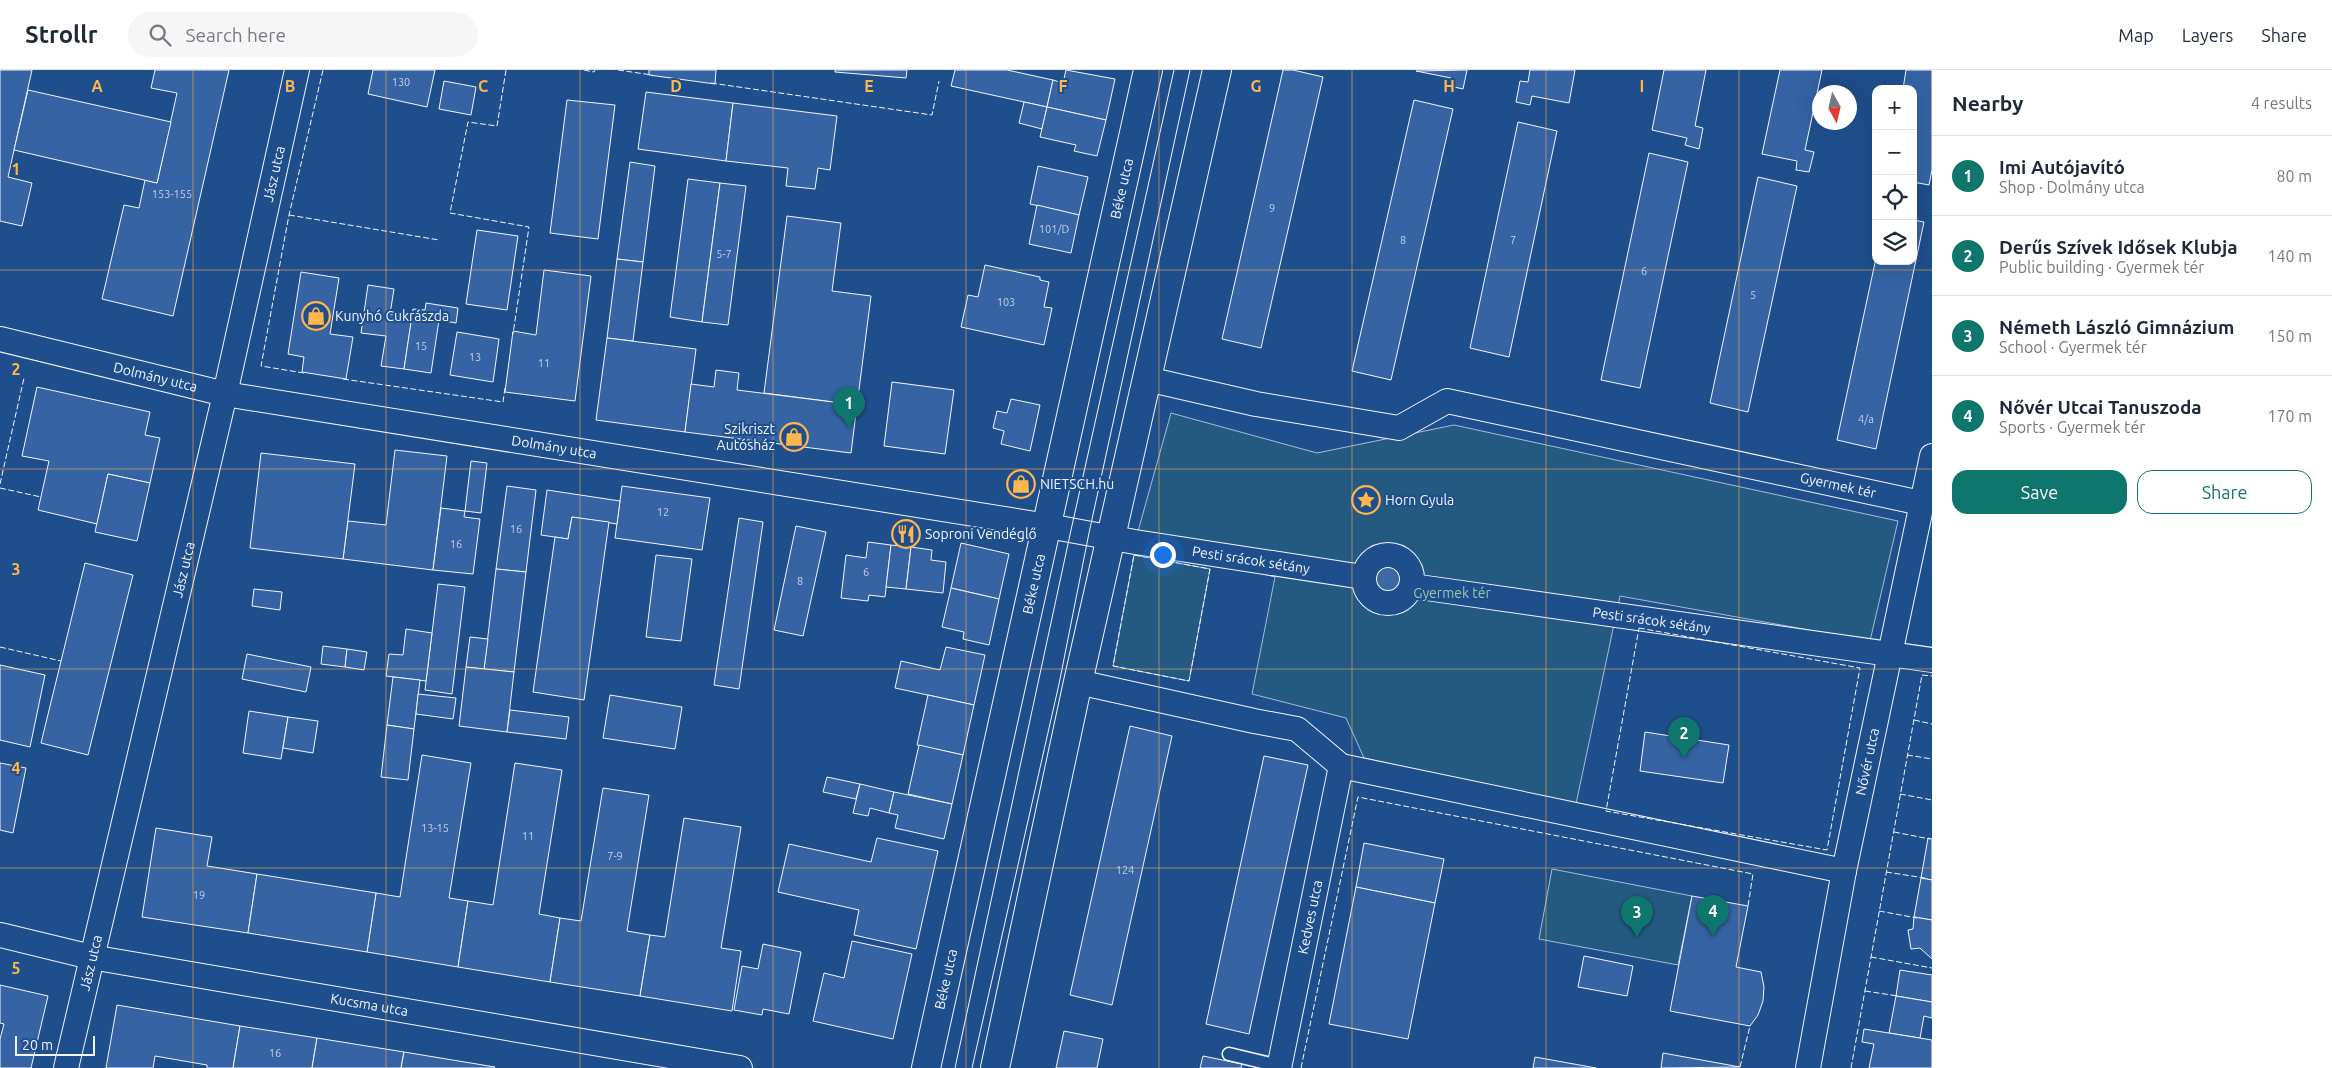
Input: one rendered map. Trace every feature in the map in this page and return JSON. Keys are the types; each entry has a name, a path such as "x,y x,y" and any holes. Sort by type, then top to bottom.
{"main road":[{"name":"Béke utca","path":"926,1068 1148,70"},
{"path":"995,1068 1078,682 1217,70"}],"street":[{"name":"Jász utca","path":"66,1068 225,394 297,70"},
{"name":"Dolmány utca","path":"0,339 225,394 1048,526 1111,538"},
{"name":"Gyermek tér","path":"1147,379 1256,404 1399,428 1447,401 1921,503"},
{"name":"Nővér utca","path":"1808,1068 1844,871 1892,654 1932,456"},
{"name":"Pesti srácok sétány","path":"1111,538 1363,577"},
{"path":"1389,554 1397,556 1407,564 1411,572 1412,586 1403,599 1395,603 1381,603 1373,600 1366,590 1363,577 1365,568 1378,556 1389,554"},
{"name":"Pesti srácok sétány","path":"1412,586 1932,660"},
{"path":"1078,682 1254,721 1297,728 1341,766 1844,871"},
{"name":"Kedves utca","path":"1279,1067 1341,766"},
{"name":"Kucsma utca","path":"0,935 91,957 740,1068"}],"lane":[{"path":"1229,1054 1279,1067"}],"green space":[{"name":"Gyermek tér","path":"1171,413 1317,453 1454,425 1898,521 1870,641 1620,596 1576,804 1364,758 1346,718 1252,694 1275,577 1135,542"},
{"path":"1134,555 1210,569 1189,681 1113,666"},
{"path":"1552,869 1692,896 1678,965 1539,939"}],"shaded area":[{"path":"1387,561 1401,566 1406,580 1401,594 1387,599 1373,594 1368,580 1373,566"}],"building":[{"path":"0,70 32,70 8,177 32,183 22,226 0,221"},
{"path":"155,70 229,70 173,316 102,299 124,205 139,208 145,180 157,183 177,93 151,88"},
{"path":"373,70 435,70 427,107 368,94"},
{"path":"649,70 716,70 715,84 649,75"},
{"path":"835,70 907,70 906,78 835,72"},
{"path":"955,70 1007,70 1053,80 1047,107 951,86"},
{"path":"1066,70 1115,79 1106,120 1047,107 1053,80 1063,83"},
{"path":"1283,70 1293,70 1323,77 1261,348 1222,339"},
{"path":"1467,70 1463,89 1450,86 1451,78 1416,71"},
{"path":"1530,70 1575,70 1569,103 1532,96 1530,105 1516,102 1520,81 1528,82"},
{"path":"1664,70 1706,70 1695,126 1703,128 1699,149 1685,145 1687,138 1652,130"},
{"path":"1780,70 1822,70 1819,85 1812,85 1812,117 1805,150 1814,152 1809,172 1796,170 1797,161 1762,154"},
{"path":"1906,70 1932,70 1932,170 1929,185 1917,183 1917,85 1904,85"},
{"path":"444,81 476,87 471,115 439,109"},
{"path":"28,90 171,122 157,183 14,150"},
{"path":"646,92 733,103 726,161 638,149"},
{"path":"567,100 615,105 598,239 550,233"},
{"path":"1414,100 1453,109 1391,380 1352,371"},
{"path":"1024,102 1047,107 1042,129 1019,123"},
{"path":"733,103 837,116 830,170 818,168 815,189 786,186 788,168 726,161"},
{"path":"1047,107 1106,120 1097,156 1074,151 1076,145 1040,137"},
{"path":"1518,122 1557,131 1509,357 1470,348"},
{"path":"1649,153 1688,162 1640,388 1601,380"},
{"path":"630,162 655,166 643,262 617,259"},
{"path":"1038,166 1088,177 1079,215 1030,204"},
{"path":"1758,177 1797,186 1748,412 1710,403"},
{"path":"688,179 720,183 702,322 670,317"},
{"path":"720,183 746,186 728,325 702,322"},
{"path":"1037,205 1079,215 1071,253 1029,244"},
{"path":"787,216 841,223 832,291 871,296 857,405 764,393"},
{"path":"1917,221 1924,222 1917,255"},
{"path":"477,230 518,236 507,310 466,304"},
{"path":"617,259 643,262 633,341 607,338"},
{"path":"985,265 1040,277 1040,280 1049,282 1044,307 1052,308 1044,345 961,327 968,295 978,297"},
{"path":"1874,265 1915,265 1876,449 1837,440"},
{"path":"544,270 591,276 575,401 505,392 513,331 536,335"},
{"path":"301,272 339,278 330,334 353,337 346,379 302,372 304,357 288,354"},
{"path":"368,285 394,289 390,314 412,317 404,369 381,366 386,336 361,333"},
{"path":"426,303 458,308 456,323 439,320 431,373 404,369 413,309 425,310"},
{"path":"457,332 499,339 493,382 450,375"},
{"path":"607,338 696,349 685,432 596,420"},
{"path":"716,370 739,373 737,390 857,405 851,453 685,432 691,384 714,387"},
{"path":"892,382 954,390 945,454 884,446"},
{"path":"37,387 150,412 145,435 160,438 150,483 108,474 97,524 38,510 49,461 22,456"},
{"path":"1011,399 1040,405 1030,451 1001,444 1004,431 993,428 997,411 1007,413"},
{"path":"395,450 447,456 433,570 343,559 348,521 386,525"},
{"path":"261,453 355,464 343,559 250,548"},
{"path":"471,461 487,463 481,513 465,511"},
{"path":"108,474 150,483 137,541 95,532"},
{"path":"507,486 536,490 526,572 496,569"},
{"path":"622,486 710,498 702,550 615,538"},
{"path":"547,490 620,501 617,524 572,517 568,539 541,535"},
{"path":"441,508 465,511 464,517 480,519 473,574 433,570"},
{"path":"572,517 609,522 584,700 533,692 555,537 568,539"},
{"path":"739,518 763,522 739,689 714,685"},
{"path":"796,526 826,532 803,636 774,630"},
{"path":"868,542 891,545 885,597 869,595 868,601 841,598 846,555 866,558"},
{"path":"961,543 1009,554 999,599 951,588"},
{"path":"891,545 911,547 906,589 886,587"},
{"path":"911,547 932,550 931,560 946,562 943,593 906,589"},
{"path":"656,555 692,559 681,641 646,637"},
{"path":"85,563 133,575 88,755 41,743"},
{"path":"496,569 526,572 514,672 484,669"},
{"path":"438,584 465,587 452,694 425,690"},
{"path":"951,588 999,599 989,645 963,639 964,632 942,627"},
{"path":"254,589 282,592 280,610 252,606"},
{"path":"406,629 432,633 426,681 386,676 389,654 403,655"},
{"path":"470,637 488,639 484,669 466,667"},
{"path":"323,646 347,649 345,667 321,664"},
{"path":"946,647 985,655 974,705 895,688 901,661 940,670"},
{"path":"347,649 367,652 364,670 345,667"},
{"path":"247,654 311,667 306,692 242,679"},
{"path":"0,665 45,675 30,747 0,740"},
{"path":"466,667 514,672 507,732 459,726"},
{"path":"393,677 420,680 414,729 387,725"},
{"path":"418,694 456,698 453,719 416,714"},
{"path":"610,695 682,707 675,749 603,738"},
{"path":"928,695 974,705 963,755 917,745"},
{"path":"510,710 569,717 566,739 507,732"},
{"path":"249,711 288,717 281,759 243,753"},
{"path":"288,717 318,721 313,753 283,748"},
{"path":"387,725 414,729 408,780 381,777"},
{"path":"1130,726 1172,736 1112,1005 1070,995"},
{"path":"1645,732 1729,745 1723,783 1640,771"},
{"path":"919,745 963,755 952,804 908,794"},
{"path":"422,755 471,763 449,898 468,901 458,967 367,952 376,893 400,897"},
{"path":"1264,756 1308,765 1249,1034 1206,1024"},
{"path":"0,763 26,768 13,833 0,830"},
{"path":"515,763 562,770 539,914 560,918 550,982 458,967 468,901 493,905"},
{"path":"827,777 860,784 856,799 823,792"},
{"path":"860,784 894,792 889,813 870,808 868,816 853,813"},
{"path":"603,788 649,795 627,931 650,935 640,996 550,982 560,918 581,921"},
{"path":"894,792 952,804 944,839 895,828 898,815 889,813"},
{"path":"684,818 741,827 721,948 741,951 732,1011 640,996 650,935 665,937"},
{"path":"156,828 212,837 207,866 257,874 248,933 142,917"},
{"path":"877,838 938,851 916,949 854,935 859,910 778,892 789,844 871,862"},
{"path":"1928,838 1932,839 1932,880 1921,878"},
{"path":"1364,843 1444,859 1435,903 1356,887"},
{"path":"257,874 376,893 367,952 248,933"},
{"path":"1921,878 1932,880 1932,920 1914,917"},
{"path":"1356,887 1435,903 1408,1039 1329,1024"},
{"path":"1692,896 1748,906 1736,967 1761,972 1764,987 1763,1001 1758,1015 1750,1026 1670,1011"},
{"path":"1914,917 1932,920 1932,959 1920,948 1911,949 1908,930 1913,929"},
{"path":"852,941 912,954 893,1039 813,1021 824,973 844,978"},
{"path":"763,944 801,952 789,1014 763,1009 762,1015 734,1010 742,966 758,969"},
{"path":"1584,956 1633,966 1627,996 1578,987"},
{"path":"1900,970 1932,975 1932,1002 1896,996"},
{"path":"0,985 48,996 31,1068 0,1068 0,1039 4,1024 0,1023"},
{"path":"1896,996 1932,1002 1932,1018 1924,1016 1920,1038 1889,1033"},
{"path":"117,1005 240,1026 233,1068 207,1068 207,1065 155,1056 153,1068 106,1068"},
{"path":"240,1026 317,1038 312,1068 233,1068"},
{"path":"1864,1029 1932,1040 1932,1068 1869,1068 1874,1044 1862,1042"},
{"path":"1064,1031 1103,1039 1097,1068 1056,1068"},
{"path":"317,1038 404,1052 401,1068 312,1068"},
{"path":"404,1052 495,1067 401,1068"},
{"path":"1663,1053 1740,1067 1661,1068"},
{"path":"1203,1056 1242,1064 1241,1068 1200,1068"},
{"path":"1535,1057 1596,1068 1533,1068"}],"tram line":[{"path":"955,1068 1071,530 1174,70"},
{"path":"972,1068 1059,684 1089,533 1190,70"}],"fence":[{"path":"304,373 261,366 289,215 323,70"},
{"path":"506,70 497,126 468,122 450,213 529,227 513,334"},
{"path":"584,70 594,72 595,70"},
{"path":"618,70 652,75"},
{"path":"711,83 932,115 939,81"},
{"path":"289,215 439,240"},
{"path":"0,484 24,378"},
{"path":"343,379 503,402 505,388"},
{"path":"0,488 41,497"},
{"path":"1134,555 1210,569 1189,681 1113,666 1134,555"},
{"path":"1639,628 1860,668 1827,850 1606,811 1639,628"},
{"path":"0,647 61,661"},
{"path":"1851,1068 1922,675 1932,676"},
{"path":"1914,720 1932,724"},
{"path":"1907,755 1932,759"},
{"path":"1900,794 1932,800"},
{"path":"1301,1068 1358,797 1753,874 1748,906"},
{"path":"1894,832 1930,839"},
{"path":"1886,872 1925,878"},
{"path":"1879,911 1917,918"},
{"path":"1871,957 1932,968"},
{"path":"1865,991 1898,996"},
{"path":"1740,1067 1750,1026"}],"place":[{"name":"Kunyhó Cukrászda","path":"316,316"},
{"name":"Imi Autójavító","path":"849,428"},
{"name":"Szikriszt Autósház","path":"794,437"},
{"name":"NIETSCH.hu","path":"1021,484"},
{"name":"Horn Gyula","path":"1366,500"},
{"name":"Soproni Vendéglő","path":"906,534"},
{"name":"Derűs Szívek Idősek Klubja","path":"1684,758"},
{"name":"Nővér Utcai Tanuszoda","path":"1713,936"},
{"name":"Németh László Gimnázium","path":"1637,937"}]}
